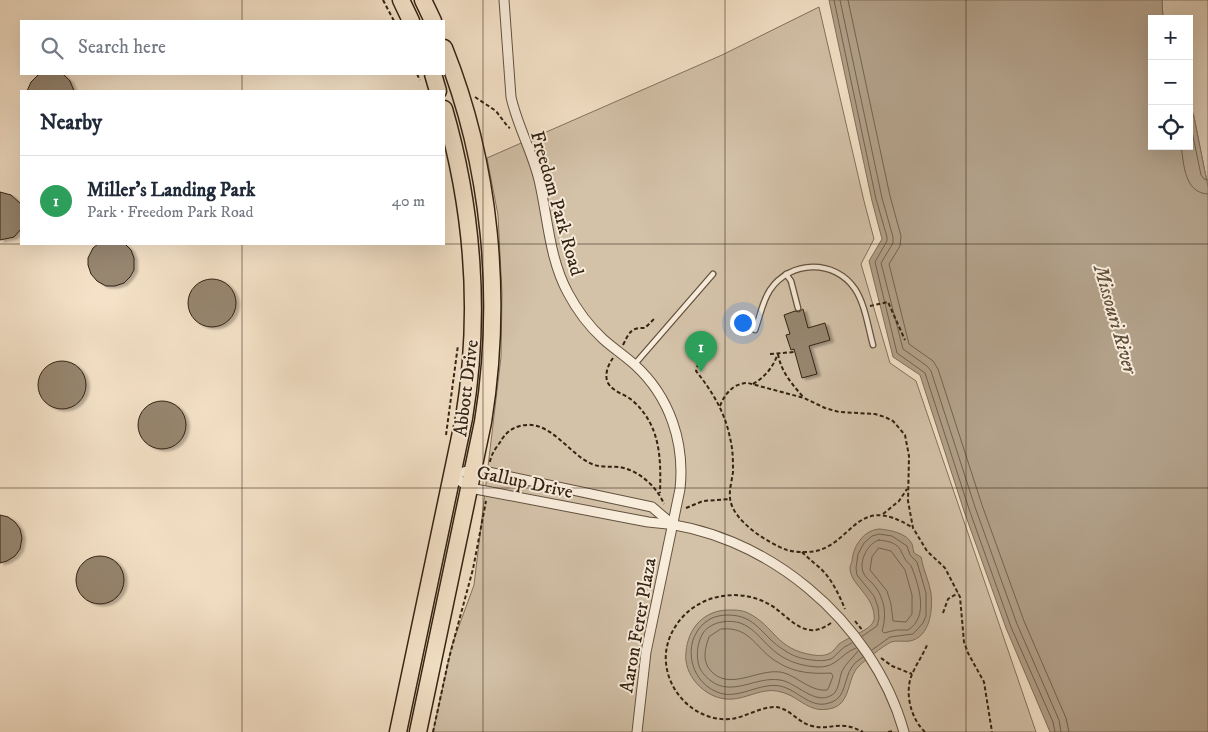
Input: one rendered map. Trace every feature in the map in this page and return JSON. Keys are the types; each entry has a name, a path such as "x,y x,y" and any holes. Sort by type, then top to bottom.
{"highway":[{"path":"401,0 411,20"},
{"path":"423,0 433,20"},
{"name":"Abbott Drive","path":"418,732 474,469 489,387 492,308 490,255 479,168 463,103 445,51"},
{"path":"433,75 438,90"},
{"name":"Abbott Drive","path":"398,732 469,389 472,342 471,257 461,177 445,113"}],"street":[{"name":"Freedom Park Road","path":"504,0 514,112 539,179 557,268 567,291 589,324 602,338 644,374 663,401 677,434 682,473 672,524"},
{"name":"Gallup Drive","path":"452,475 474,469 652,507 672,524"},
{"name":"Gallup Drive","path":"452,475 470,488 648,522 672,524 721,538 745,548 770,562 804,586 851,631 877,660 904,732"},
{"name":"Aaron Ferer Plaza","path":"637,732 646,652 672,524"}],"lane":[{"path":"755,330 765,301 776,282 786,274 804,267 815,266 835,272 857,291 873,345"},
{"path":"634,365 713,274"},
{"path":"786,274 791,281 798,308"}],"path":[{"path":"383,0 393,20"},
{"path":"474,92 479,100 496,111 508,128 520,126"},
{"path":"863,308 888,302 905,340"},
{"path":"655,318 645,328 631,330 609,364 606,379 609,385 632,400 654,432 661,462 660,493 672,524 686,508 703,501 730,499"},
{"path":"445,441 458,340"},
{"path":"702,351 696,371 720,406 730,438 733,456 730,499 733,508 751,529 778,546 790,551 822,550 836,541 856,523 883,514 899,501 908,486"},
{"path":"770,354 794,352"},
{"path":"752,384 768,372 778,354"},
{"path":"778,354 784,372 804,398"},
{"path":"720,406 730,390 742,383 752,384 804,398 825,408 840,412 875,414 893,421 905,435 909,456 908,501 913,528 927,551 945,568 960,597 964,642 968,654 984,682 992,732"},
{"path":"491,457 506,433 514,427 525,425 539,427 548,430 584,460 601,466 621,467 630,470 646,480 660,493"},
{"path":"883,514 900,520 913,528"},
{"path":"433,732 449,658 468,591 482,526"},
{"path":"802,552 830,578 845,610 838,618 824,628 810,630 795,624 774,607 752,597 738,595 713,598 689,610 679,621 667,643 666,667 675,690 682,700 699,713 721,719 732,719 759,710 777,707 789,712 810,726 843,724 863,732"},
{"path":"943,613 948,599 958,593"},
{"path":"925,732 917,724 910,702 909,689 912,674 927,645"},
{"path":"877,660 912,674"}],"shaded area":[{"path":"1162,0 1208,0 1208,187 1193,114 1193,15 1163,15"},
{"path":"819,7 874,239 861,264 890,363 916,381 1036,732 433,732 452,645 474,585 501,357 502,293 498,215 487,158 722,55"}],"water":[{"name":"Missouri River","path":"829,0 1162,0 1163,15 1148,15 1148,150 1193,150 1193,114 1208,187 1208,732 1050,732 1006,628 964,511 920,375 893,357 869,261 882,239 872,201"},
{"path":"879,529 893,531 906,537 912,544 914,553 921,557 931,593 931,615 926,629 917,638 910,641 891,642 858,667 846,696 839,705 825,710 818,709 788,694 774,691 726,699 710,694 697,683 688,669 686,661 687,643 699,622 712,613 729,610 746,612 765,625 783,643 791,648 816,655 829,653 839,644 868,628 874,620 872,607 865,594 853,579 850,567 855,549 860,540 864,535"}],"building":[{"path":"38,75 64,75 70,81 74,90 27,90 31,82"},
{"path":"0,192 11,195 20,203 20,230 14,237 0,240"},
{"path":"97,245 126,245 131,250 134,258 134,270 130,277 124,283 115,286 106,286 97,281 91,274 88,265 88,258"},
{"path":"212,279 221,281 229,286 234,294 236,303 234,312 229,320 221,325 212,327 203,325 195,320 190,312 188,303 190,294 195,286 203,281"},
{"path":"803,309 808,328 825,323 830,340 809,346 817,374 802,378 794,349 791,350 786,335 790,334 784,315 795,311 799,312"},
{"path":"62,361 71,363 79,368 84,376 86,385 84,394 79,402 71,407 62,409 53,407 45,402 40,394 38,385 40,376 45,368 53,363"},
{"path":"162,401 171,403 179,408 184,416 186,425 184,434 179,442 171,447 162,449 153,447 145,442 140,434 138,425 140,416 145,408 153,403"},
{"path":"0,515 8,517 15,522 20,529 22,538 20,549 15,556 0,563"},
{"path":"100,556 109,558 117,563 122,571 124,580 122,589 117,597 109,602 100,604 91,602 83,597 78,589 76,580 78,571 83,563 91,558"}],"place":[{"name":"Miller's Landing Park","path":"701,372"}]}
